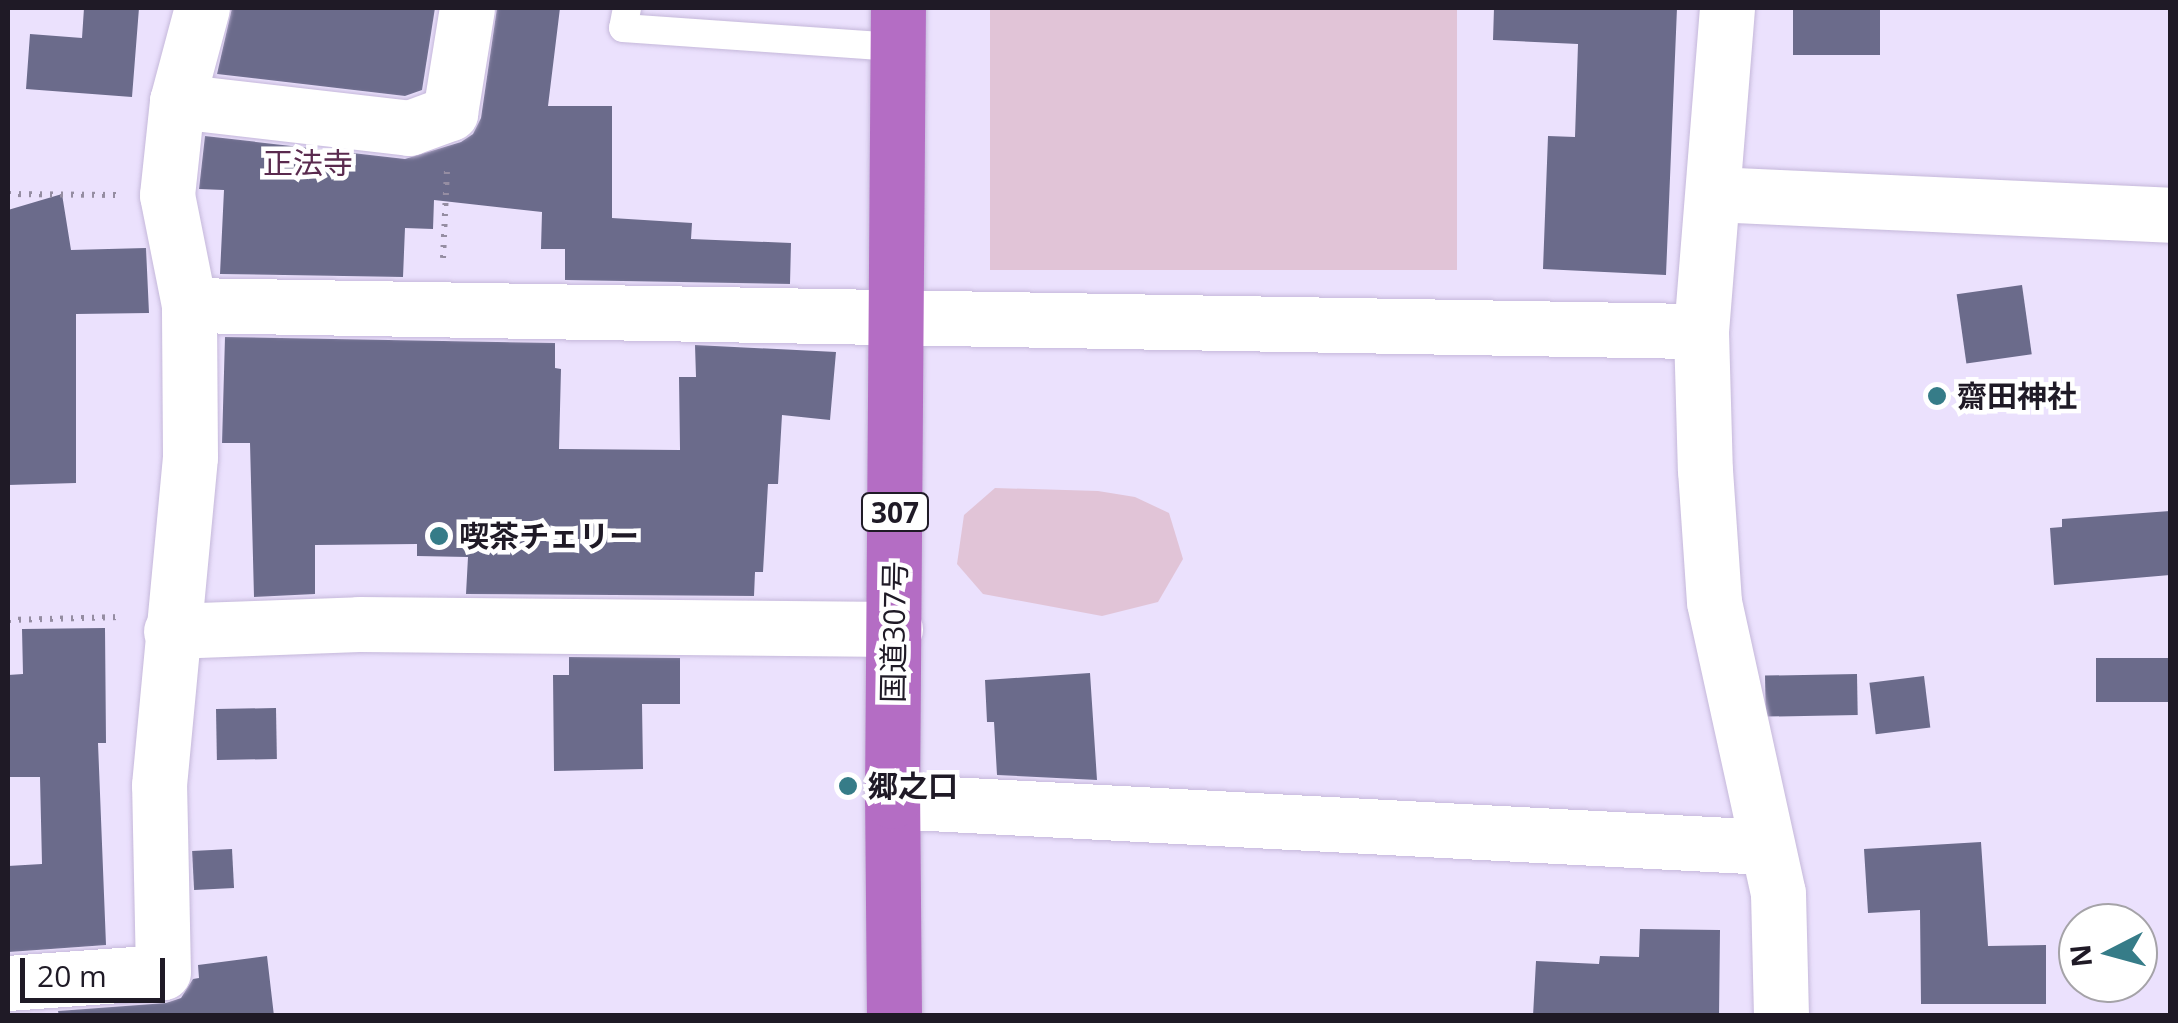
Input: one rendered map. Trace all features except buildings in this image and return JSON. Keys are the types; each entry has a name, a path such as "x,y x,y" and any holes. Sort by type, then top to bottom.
{"highway":[{"name":"国道307号","path":"894,1016 898,27"}],"street":[{"path":"8,983 162,972 159,785 190,457 189,305 167,195 177,101 202,8"},
{"path":"177,101 409,128 450,113 466,8"},
{"path":"1727,8 1702,331 1714,602 1778,894 1782,1016"},
{"path":"1713,194 2170,215"},
{"path":"189,305 1702,331"},
{"path":"172,623 895,630"},
{"path":"892,801 1767,847"}],"lane":[{"path":"627,8 623,28 898,27"}],"path":[{"path":"440,309 450,113"},
{"path":"8,194 167,195"},
{"path":"8,620 172,623"}],"shaded area":[{"path":"990,8 1457,8 1457,270 990,270"},
{"path":"995,488 1098,491 1135,497 1169,513 1183,559 1158,602 1102,616 983,594 957,564 964,515"}],"place":[{"name":"齋田神社","path":"1937,396"},
{"name":"喫茶チェリー","path":"439,536"},
{"name":"郷之口","path":"848,786"}],"park label":[{"name":"正法寺","path":"308,163"}]}
